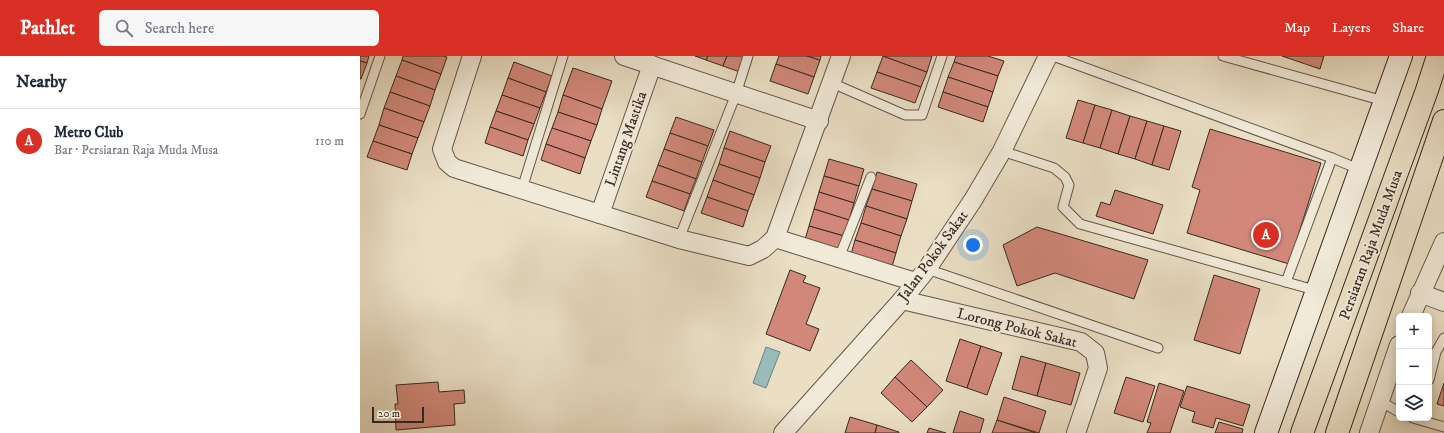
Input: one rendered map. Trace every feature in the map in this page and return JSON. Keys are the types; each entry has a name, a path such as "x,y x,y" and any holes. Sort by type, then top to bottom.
{"highway":[{"path":"1427,56 1427,90"},
{"name":"Persiaran Raja Muda Musa","path":"1302,433 1438,56"},
{"name":"Persiaran Raja Muda Musa","path":"1337,433 1444,121"}],"street":[{"path":"472,56 442,149 447,162 454,168 678,239 749,256 763,249 775,238 819,121 841,56"},
{"path":"624,56 819,121"},
{"name":"Jalan Pokok Sakat","path":"783,433 902,300 921,275 973,200 1002,151 1048,56"},
{"path":"1266,433 1401,56"},
{"name":"Lintang Mastika","path":"600,214 652,65"},
{"path":"775,238 896,276 921,275"},
{"path":"1412,313 1444,242"},
{"path":"1420,293 1444,302"},
{"name":"Lorong Pokok Sakat","path":"902,300 1081,342 1095,354 1098,368 1076,433"},
{"path":"1369,433 1398,349"}],"lane":[{"path":"360,114 380,56"},
{"path":"522,189 563,56"},
{"path":"678,239 736,94 748,56"},
{"path":"832,82 905,115 922,115 942,56"},
{"path":"1053,56 1361,170"},
{"path":"1223,56 1384,101"},
{"path":"1002,151 1054,168 1065,177 1069,185 1063,207 1080,224 1318,291"},
{"path":"1286,282 1332,158"},
{"path":"839,258 871,177"},
{"path":"921,275 1158,348"},
{"path":"1432,368 1436,352 1444,338"},
{"path":"1380,401 1396,410"},
{"path":"1423,421 1444,427"}],"water":[{"path":"766,347 780,352 766,388 753,383"}],"building":[{"path":"360,56 369,56 367,63 360,61"},
{"path":"403,56 447,57 441,74 402,60"},
{"path":"695,56 708,56 706,60"},
{"path":"708,56 727,56 723,66 706,60"},
{"path":"727,56 746,56 740,72 723,66"},
{"path":"779,56 807,56 820,60 814,77 776,64"},
{"path":"807,56 821,56 820,60"},
{"path":"883,56 927,72 921,87 877,72"},
{"path":"883,56 932,56 927,72"},
{"path":"956,56 988,56 1004,61 998,76 954,62"},
{"path":"1282,56 1324,56 1320,69"},
{"path":"402,60 441,74 435,90 396,76"},
{"path":"360,61 367,63 361,79 360,79"},
{"path":"514,62 552,76 546,92 508,78"},
{"path":"954,62 998,76 993,92 948,77"},
{"path":"776,64 814,77 808,94 770,81"},
{"path":"573,68 612,81 602,109 563,95"},
{"path":"877,72 921,87 915,103 871,88"},
{"path":"396,76 435,90 430,106 390,92"},
{"path":"948,77 993,92 988,107 943,92"},
{"path":"508,78 546,92 540,108 502,95"},
{"path":"390,92 430,106 424,122 384,108"},
{"path":"943,92 988,107 983,122 938,107"},
{"path":"502,95 540,108 534,124 496,111"},
{"path":"563,95 602,109 597,125 558,112"},
{"path":"1078,100 1095,105 1083,143 1066,138"},
{"path":"1095,105 1112,110 1100,148 1083,143"},
{"path":"384,108 424,122 418,138 379,125"},
{"path":"1112,110 1130,116 1118,154 1100,148"},
{"path":"496,111 534,124 528,140 490,127"},
{"path":"558,112 597,125 591,141 552,128"},
{"path":"1130,116 1147,121 1135,159 1118,154"},
{"path":"676,117 714,130 708,146 670,133"},
{"path":"1147,121 1164,126 1152,165 1135,159"},
{"path":"379,125 418,138 412,154 373,141"},
{"path":"1164,126 1181,131 1169,170 1152,165"},
{"path":"490,127 528,140 523,156 485,143"},
{"path":"552,128 591,141 585,158 546,144"},
{"path":"1210,129 1321,163 1289,264 1187,233 1200,190 1192,187"},
{"path":"730,131 771,146 765,162 724,148"},
{"path":"670,133 708,146 702,162 664,149"},
{"path":"373,141 412,154 407,170 367,157"},
{"path":"546,144 585,158 580,174 541,160"},
{"path":"724,148 765,162 760,178 719,164"},
{"path":"664,149 702,162 696,179 658,165"},
{"path":"829,159 864,169 859,186 824,176"},
{"path":"719,164 760,178 754,195 713,180"},
{"path":"658,165 696,179 690,194 652,181"},
{"path":"877,172 917,184 912,201 872,189"},
{"path":"824,176 859,186 854,203 819,192"},
{"path":"713,180 754,195 748,211 707,197"},
{"path":"652,181 690,194 684,211 646,197"},
{"path":"872,189 912,201 907,219 866,206"},
{"path":"1115,190 1163,205 1153,234 1096,216 1101,202 1110,205"},
{"path":"819,192 854,203 849,220 814,209"},
{"path":"707,197 748,211 743,227 701,213"},
{"path":"866,206 907,219 901,236 861,223"},
{"path":"814,209 849,220 844,236 809,226"},
{"path":"861,223 901,236 896,253 855,240"},
{"path":"809,226 844,236 839,253 804,243"},
{"path":"1037,227 1148,260 1134,299 1055,273 1017,286 1003,245"},
{"path":"855,240 896,253 891,270 850,258"},
{"path":"790,270 806,276 803,282 820,288 806,324 819,329 810,351 766,334"},
{"path":"1214,275 1260,289 1240,354 1194,340"},
{"path":"960,339 981,346 967,388 946,381"},
{"path":"981,346 1002,353 987,395 967,388"},
{"path":"1021,356 1046,363 1037,396 1012,389"},
{"path":"911,360 943,390 927,407 895,377"},
{"path":"1046,363 1080,373 1071,405 1037,396"},
{"path":"895,377 927,407 912,422 881,393"},
{"path":"1126,377 1155,386 1143,422 1114,413"},
{"path":"438,382 439,392 464,390 465,403 454,404 455,425 396,430 395,404 398,404 396,385"},
{"path":"1159,383 1184,391 1170,433 1147,433 1151,423 1147,422"},
{"path":"1444,383 1444,406 1437,404"},
{"path":"1187,386 1250,405 1243,426 1216,418 1213,428 1192,422 1195,412 1180,407"},
{"path":"1004,397 1046,411 1039,433 997,420"},
{"path":"960,411 984,419 980,433 953,433"},
{"path":"850,417 877,425 875,433 845,433"},
{"path":"997,420 1036,433 992,433"},
{"path":"1219,422 1243,429 1242,433 1215,433"},
{"path":"877,425 899,432 899,433 875,433"},
{"path":"929,428 946,433 927,433"}],"place":[{"name":"Metro Club","path":"1266,235"}]}
